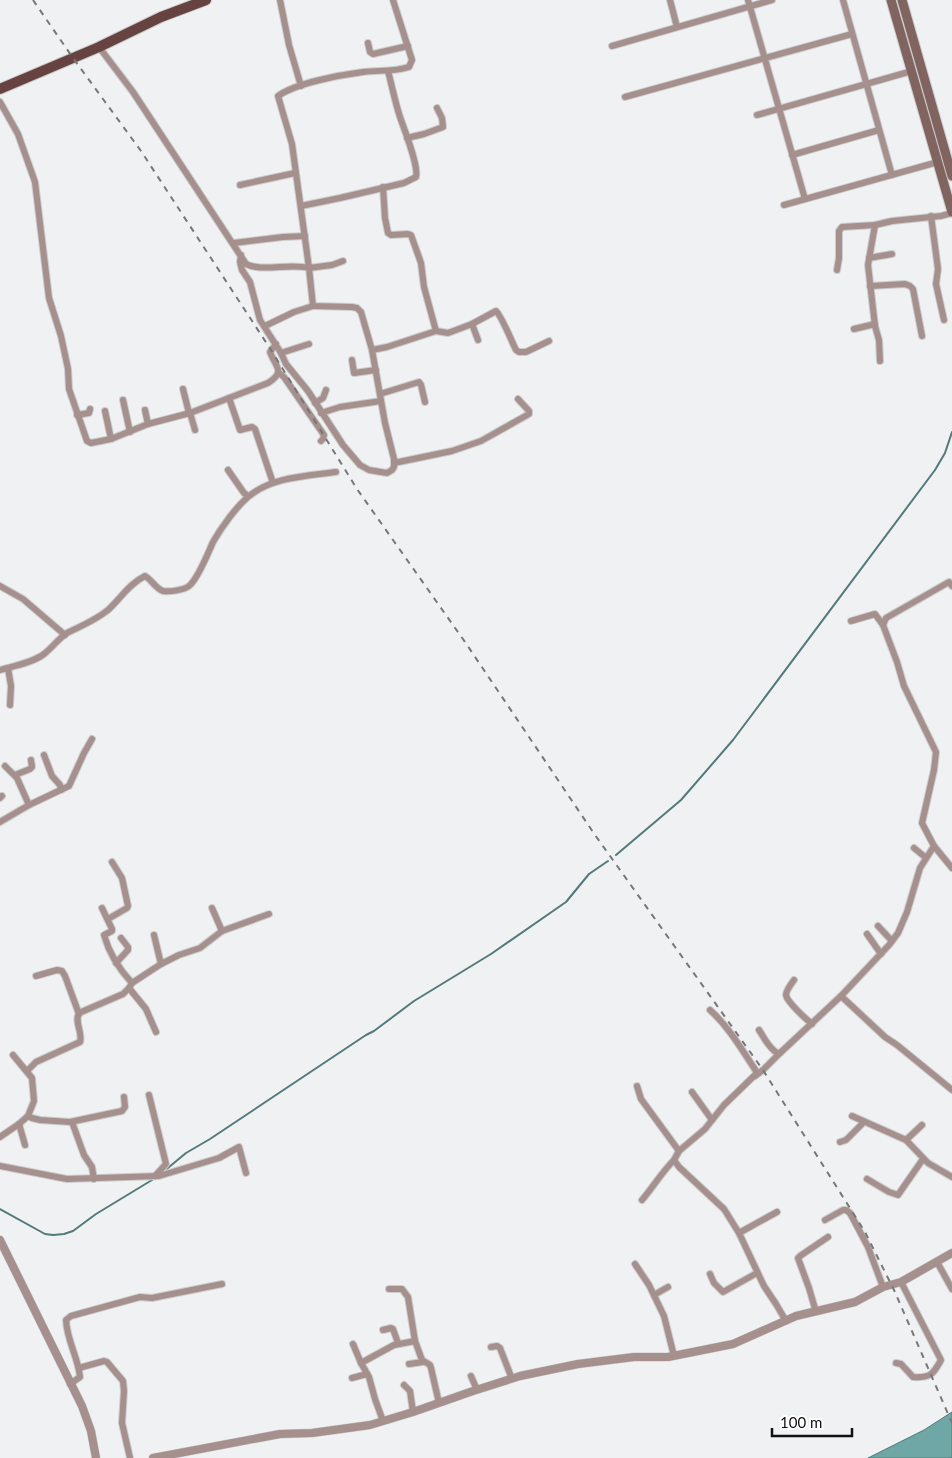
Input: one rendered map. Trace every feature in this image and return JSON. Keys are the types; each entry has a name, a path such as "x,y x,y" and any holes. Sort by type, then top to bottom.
{"main road":[{"path":"0,89 99,47 169,14 206,0"},
{"path":"891,0 912,71 943,161 952,176"},
{"path":"902,0 922,68 943,161 952,213"}],"street":[{"path":"280,0 289,45 301,86"},
{"path":"313,306 292,144 278,96 310,83 344,75 409,67 412,60 393,0"},
{"path":"670,0 677,27"},
{"path":"612,46 749,3 772,0"},
{"path":"843,0 892,175"},
{"path":"749,3 805,199"},
{"path":"625,97 852,34"},
{"path":"368,44 370,52 373,54 408,46"},
{"path":"99,47 133,92 234,243 246,264 254,267 309,268 332,265 344,261"},
{"path":"757,115 922,68"},
{"path":"301,206 383,188 416,177 417,174 388,71"},
{"path":"0,102 18,134 35,182 49,298 62,336 68,369 69,389 87,441 90,443 111,439 148,424 189,413 268,383 276,378 279,373"},
{"path":"407,138 443,127 438,108"},
{"path":"792,155 879,130"},
{"path":"784,205 943,161"},
{"path":"240,185 296,173"},
{"path":"383,188 388,233 391,235 411,235 420,263 436,331"},
{"path":"837,270 840,228 842,227 875,225 952,213"},
{"path":"932,216 938,270 936,284 944,320"},
{"path":"875,225 868,265 875,324 879,340 880,361"},
{"path":"234,243 305,236"},
{"path":"869,258 892,254"},
{"path":"241,255 242,270 250,282 260,320 276,344 286,364 308,391 343,445 360,465 369,470 387,473 392,470 394,463 376,370 361,312 357,308 352,307 313,306 294,312 265,326"},
{"path":"870,286 905,284 910,286 913,289 922,336"},
{"path":"372,350 436,331 448,333 472,324 497,311 516,350 519,352 526,352 549,341"},
{"path":"472,324 478,340"},
{"path":"854,329 875,324"},
{"path":"276,344 270,352 279,373 284,377 324,435 321,441"},
{"path":"281,353 309,344"},
{"path":"352,360 354,373 376,370"},
{"path":"321,413 381,398 419,382 425,402"},
{"path":"183,389 195,430"},
{"path":"315,403 323,398 326,390"},
{"path":"229,398 240,430 252,427 255,430 273,483"},
{"path":"394,463 452,451 481,441 529,414 529,411 518,399"},
{"path":"123,400 130,432"},
{"path":"78,415 89,412 90,409"},
{"path":"146,410 148,424"},
{"path":"105,411 111,439"},
{"path":"228,470 248,496"},
{"path":"0,670 39,658 65,635 107,610 138,580 146,576 163,591 184,588 190,585 196,578 217,534 248,496 273,483 336,472"},
{"path":"882,625 886,618 917,599 949,582 952,586"},
{"path":"0,586 23,599 65,635"},
{"path":"851,621 874,614 882,625 897,662 904,686 936,752 934,770 922,823 934,846 952,868"},
{"path":"8,668 11,686 10,706"},
{"path":"1,819 69,786 92,739"},
{"path":"44,756 52,776 58,781 61,790"},
{"path":"14,775 20,771 30,769 32,767 30,760"},
{"path":"5,766 17,778 29,805"},
{"path":"642,1200 679,1151 705,1129 724,1105 842,996 892,941 898,933 907,912 920,868 925,857 934,846"},
{"path":"914,848 925,857"},
{"path":"108,919 128,906 122,878 112,862"},
{"path":"102,908 112,930 104,936 116,963 146,1010 156,1032"},
{"path":"212,908 222,931"},
{"path":"79,1014 118,996 162,964 178,955 200,948 222,931 268,914"},
{"path":"878,926 892,941"},
{"path":"867,934 881,954"},
{"path":"154,935 162,964"},
{"path":"116,963 128,950 128,947 121,938"},
{"path":"27,1071 36,1062 80,1042 82,1037 77,1018 79,1014 63,972 58,969 36,976"},
{"path":"794,980 786,996 812,1024"},
{"path":"842,996 885,1037 952,1090"},
{"path":"710,1010 721,1021 742,1050 756,1071 755,1076"},
{"path":"759,1030 768,1046 776,1053 780,1053"},
{"path":"0,1137 28,1116 34,1101 32,1078 13,1055"},
{"path":"637,1086 641,1100 679,1151"},
{"path":"692,1092 712,1120"},
{"path":"149,1094 166,1164 155,1176"},
{"path":"28,1116 40,1120 72,1122 122,1111 125,1107 124,1097"},
{"path":"852,1116 906,1140 923,1159 952,1177"},
{"path":"72,1122 84,1155 92,1166 94,1179"},
{"path":"840,1142 846,1140 864,1122"},
{"path":"19,1124 25,1145"},
{"path":"906,1140 922,1125"},
{"path":"0,1166 67,1179 159,1176 220,1158 239,1147 246,1172"},
{"path":"867,1179 898,1195 923,1159"},
{"path":"674,1160 724,1209 739,1233 757,1273 786,1321"},
{"path":"825,1220 843,1210 850,1213 868,1247 883,1287"},
{"path":"739,1233 778,1212"},
{"path":"816,1312 798,1258 828,1237"},
{"path":"0,1240 82,1406 91,1431 96,1458"},
{"path":"153,1458 263,1436 312,1433 370,1425 512,1379 599,1360 668,1357 710,1350 732,1344 796,1316 855,1302 883,1287 899,1283 952,1253"},
{"path":"937,1262 952,1290"},
{"path":"635,1264 643,1275 664,1316 674,1356"},
{"path":"710,1274 714,1283 723,1292 757,1273"},
{"path":"896,1363 901,1364 913,1377 926,1377 931,1375 941,1360 899,1283"},
{"path":"70,1384 80,1377 79,1368 67,1332 66,1320 71,1316 140,1297 152,1298 222,1284"},
{"path":"654,1295 668,1287"},
{"path":"389,1290 402,1289 408,1297 415,1341 423,1362"},
{"path":"383,1330 393,1329 398,1343"},
{"path":"361,1363 398,1343 415,1341"},
{"path":"353,1344 369,1378 383,1421"},
{"path":"491,1347 497,1346 500,1348 512,1379"},
{"path":"79,1368 104,1361 121,1378 124,1391 122,1423 130,1458"},
{"path":"408,1364 423,1362 430,1365 439,1403"},
{"path":"352,1378 367,1374"},
{"path":"471,1376 476,1390"},
{"path":"404,1385 410,1391 413,1412"}],"water":[{"path":"952,1412 952,1458 868,1458 924,1430"}],"waterway":[{"path":"616,855 681,800 733,740 935,470 945,453 952,432"},
{"path":"163,1172 186,1153 374,1031 414,1001 491,954 566,902 589,874 608,861"},
{"path":"0,1209 45,1234 64,1234 73,1231 96,1214 152,1180"}],"railway":[{"path":"33,0 141,151 271,350 357,489 465,642 595,835 763,1070 865,1232 894,1290 952,1423"}]}
